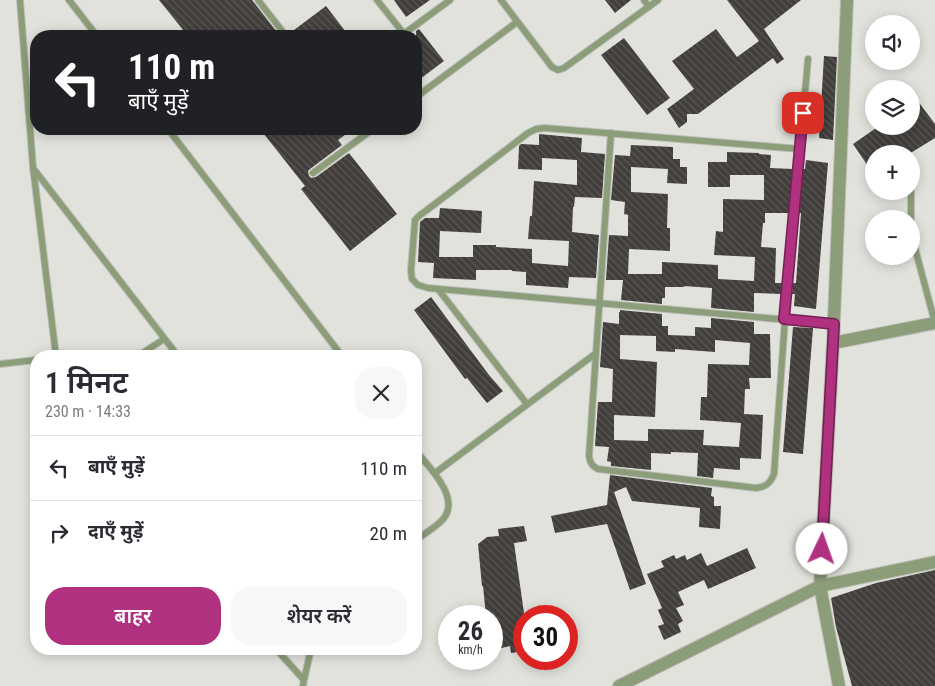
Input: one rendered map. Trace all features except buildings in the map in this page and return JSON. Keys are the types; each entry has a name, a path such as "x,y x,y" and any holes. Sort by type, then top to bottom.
{"street":[{"path":"839,686 820,586 834,324 847,0"},
{"path":"833,343 935,323"},
{"path":"619,686 820,586 935,562"}],"lane":[{"path":"20,0 32,167 55,350"},
{"path":"69,0 92,30"},
{"path":"258,0 281,30"},
{"path":"377,0 398,30"},
{"path":"409,30 450,0"},
{"path":"501,0 552,67 558,70 564,68 658,0"},
{"path":"644,0 649,7"},
{"path":"422,93 518,22"},
{"path":"611,133 590,462 598,468 756,488 768,484 774,474 784,319 808,59"},
{"path":"800,149 545,128 536,129 528,133 415,220 412,279 428,288 834,324"},
{"path":"173,135 337,350"},
{"path":"313,172 365,135"},
{"path":"32,167 173,350"},
{"path":"919,265 935,323"},
{"path":"438,288 527,404"},
{"path":"147,350 164,339"},
{"path":"435,473 596,354"},
{"path":"0,364 30,361"},
{"path":"422,458 435,473 447,492 449,508 445,516 422,535"},
{"path":"281,655 304,683"},
{"path":"304,683 311,655"}],"route":[{"path":"803,113 784,319 834,324 822,549"}]}
